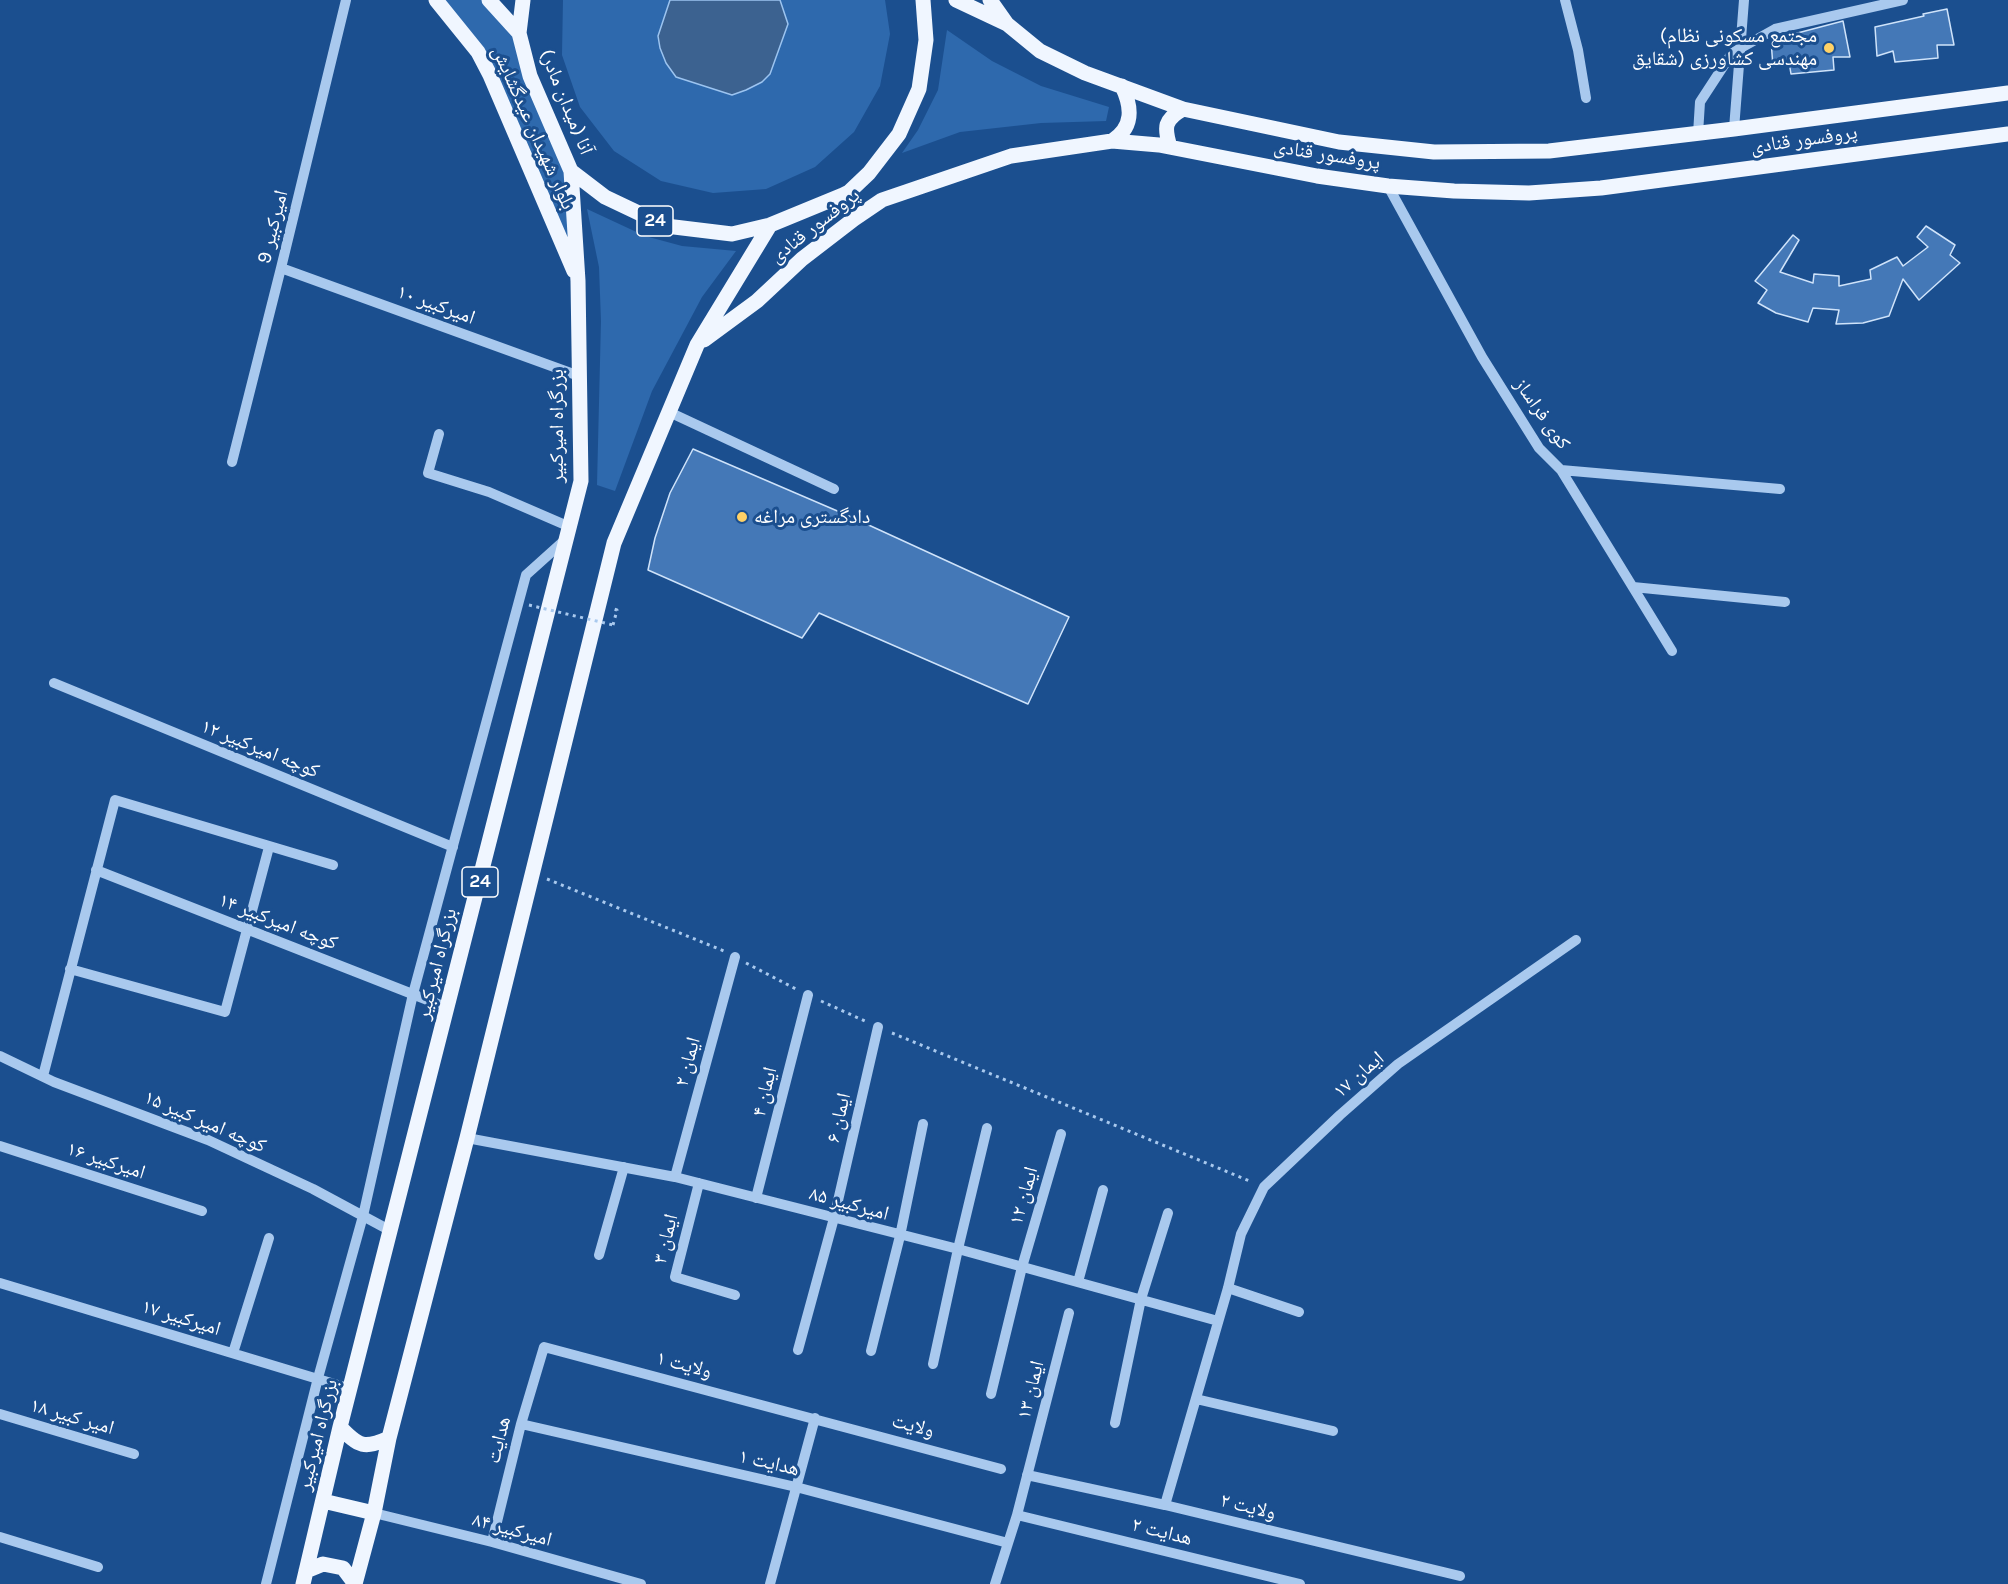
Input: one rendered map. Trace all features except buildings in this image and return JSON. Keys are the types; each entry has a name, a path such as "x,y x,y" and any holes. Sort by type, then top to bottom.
{"main road":[{"name":"بلوار شهیدان عیدگشایش","path":"436,0 478,52 490,75 578,281"},
{"path":"489,0 519,33"},
{"name":"آنا (میدان مادر)","path":"523,0 519,33 530,76 571,171 605,197 666,226 732,234 770,225 849,192 869,173 899,134 919,89 927,40 923,0"},
{"path":"956,0 1007,24"},
{"name":"پروفسور قنادی","path":"990,0 1007,24 1040,51 1085,73 1183,109 1339,142 1434,152 1548,152 2008,93"},
{"path":"1112,141 1122,135 1130,114 1128,100 1122,86"},
{"path":"1170,147 1166,126 1170,118 1183,109"},
{"name":"پروفسور قنادی","path":"697,345 757,301 802,259 882,200 1011,156 1112,141 1170,147 1317,176 1388,186 1529,193 1601,188 2008,134"},
{"name":"بزرگراه امیرکبیر","path":"305,1578 340,1427 392,1231 581,481 578,281 571,171"},
{"name":"24","path":"355,1584 374,1513 389,1438 467,1138 614,543 697,345 770,225"},
{"path":"340,1427 354,1441 371,1446 389,1438"},
{"path":"322,1501 374,1513"},
{"path":"305,1578 323,1564 343,1568 355,1584"}],"street":[{"name":"امیرکبیر 9","path":"232,462 346,0"},
{"path":"1565,0 1578,50 1586,98"},
{"path":"1734,129 1744,0"},
{"path":"1698,134 1700,102 1732,52 1775,29 1904,0"},
{"name":"کوی فراساز","path":"1388,186 1482,357 1539,448 1561,470 1780,489"},
{"name":"امیرکبیر ۱۰","path":"281,268 579,376"},
{"path":"669,412 834,489"},
{"path":"266,1584 318,1378 363,1216 413,994 526,575 568,533 489,492 428,473 439,434"},
{"path":"1561,470 1672,651"},
{"path":"1633,587 1785,602"},
{"name":"کوچه امیرکبیر ۱۲","path":"54,683 453,847"},
{"path":"42,1076 115,800 269,848 333,865"},
{"path":"70,969 225,1012 269,848"},
{"name":"کوچه امیرکبیر ۱۴","path":"96,870 448,1008"},
{"name":"ایمان ۱۷","path":"1165,1505 1228,1288 1241,1234 1264,1187 1398,1064 1576,940"},
{"name":"ایمان ۲","path":"675,1177 735,957"},
{"name":"ایمان ۴","path":"756,1198 808,995"},
{"name":"ایمان ۶","path":"798,1350 834,1218 878,1027"},
{"name":"کوچه امیر کبیر ۱۵","path":"0,1056 42,1076 208,1140 313,1189 392,1231"},
{"path":"871,1351 900,1236 922,1124"},
{"path":"933,1364 987,1128"},
{"name":"ایمان ۱۲","path":"991,1394 1022,1267 1061,1134"},
{"name":"امیرکبیر ۸۵","path":"467,1138 675,1177 958,1249 1218,1321"},
{"name":"امیرکبیر ۱۶","path":"0,1146 202,1211"},
{"path":"599,1255 624,1167"},
{"name":"ایمان ۳","path":"699,1183 675,1277 735,1295"},
{"path":"1078,1282 1103,1191"},
{"path":"1115,1423 1141,1299 1168,1214"},
{"path":"233,1353 269,1238"},
{"name":"امیرکبیر ۱۷","path":"0,1282 351,1389"},
{"path":"1228,1288 1299,1312"},
{"name":"ایمان ۱۳","path":"994,1584 1017,1515 1069,1313"},
{"name":"ولایت ۱","path":"544,1347 815,1418"},
{"name":"هدایت","path":"492,1542 521,1424 544,1347"},
{"path":"1196,1399 1333,1431"},
{"name":"امیر کبیر ۱۸","path":"0,1414 134,1454"},
{"path":"770,1584 815,1418"},
{"name":"ولایت","path":"815,1418 1001,1469"},
{"name":"هدایت ۱","path":"521,1424 796,1487 1008,1543"},
{"name":"ولایت ۲","path":"1027,1475 1165,1505 1460,1576"},
{"name":"امیرکبیر ۸۴","path":"374,1513 492,1542 641,1584"},
{"name":"هدایت ۲","path":"1017,1515 1300,1584"},
{"path":"0,1537 98,1567"}],"path":[{"path":"529,605 613,625 617,610"},
{"path":"531,872 716,946 808,995 878,1027 1264,1187"}],"shaded area":[{"path":"436,0 489,0 519,33 571,171 578,281 490,75"},
{"path":"563,0 885,0 890,34 880,86 854,132 815,167 766,189 713,193 661,181 614,151 580,107 562,55"},
{"path":"670,0 780,0 788,24 770,74 762,82 732,95 676,77 666,63 658,36"},
{"path":"947,30 992,61 1041,86 1109,107 1106,121 1041,123 960,132 902,153 918,130 938,90"},
{"path":"587,209 645,236 682,246 736,251 702,297 652,391 615,491 597,485 601,321 599,267"}],"place":[{"name":"(مجتمع مسکونی نظام مهندسی کشاورزی (شقایق","path":"1829,48"},
{"name":"دادگستری مراغه","path":"742,517"}]}
